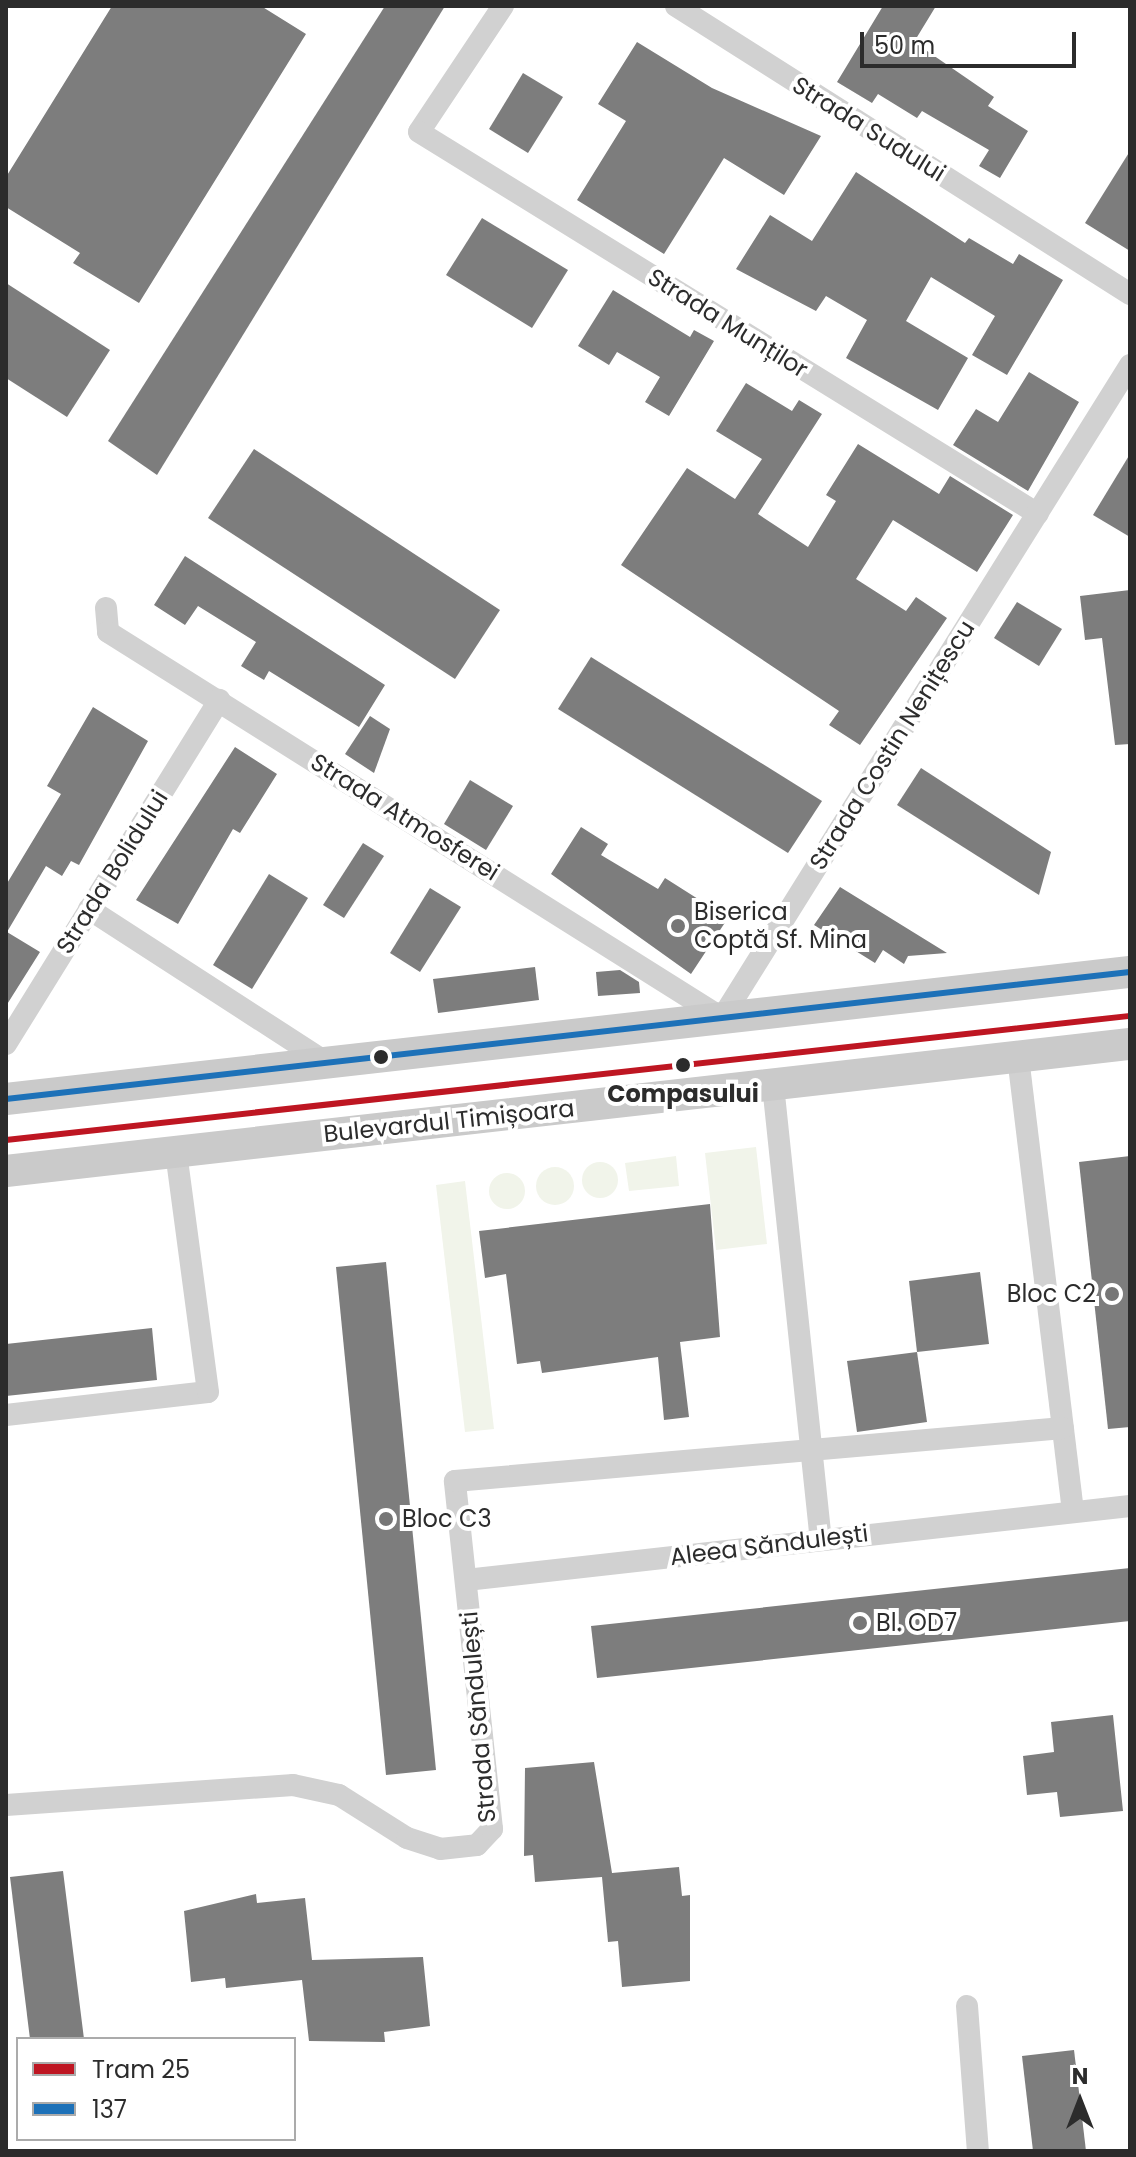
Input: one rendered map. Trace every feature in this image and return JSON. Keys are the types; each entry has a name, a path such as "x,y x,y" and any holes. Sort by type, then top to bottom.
{"main road":[{"path":"6,1099 1130,972"},
{"name":"Bulevardul Timișoara","path":"6,1171 1130,1044"}],"street":[{"name":"Strada Munților","path":"503,6 419,132 1038,514"},
{"name":"Strada Sudului","path":"676,6 1130,294"},
{"name":"Strada Costin Nenițescu","path":"722,1018 1130,365"},
{"name":"Strada Atmosferei","path":"106,608 108,632 722,1018"},
{"name":"Strada Bolidului","path":"6,1044 219,700"},
{"path":"89,909 327,1063"},
{"path":"1018,1057 1073,1512"},
{"path":"773,1085 821,1539"},
{"path":"6,1415 208,1392 176,1152"},
{"path":"812,1451 1063,1428"},
{"name":"Strada Săndulești","path":"6,1805 293,1785 339,1795 429,1846 477,1845 492,1829 455,1481 812,1451"},
{"name":"Aleea Săndulești","path":"466,1580 1130,1506"},
{"path":"967,2006 978,2151"}],"shaded area":[{"path":"756,1147 767,1244 716,1250 705,1153"},
{"path":"676,1156 679,1186 629,1191 625,1163"},
{"path":"600,1162 613,1167 618,1180 613,1193 600,1198 587,1193 582,1180 587,1167"},
{"path":"555,1167 568,1173 574,1186 568,1199 555,1205 542,1199 536,1186 542,1173"},
{"path":"507,1173 520,1178 525,1191 520,1204 507,1209 494,1204 489,1191 494,1178"},
{"path":"465,1181 494,1429 465,1432 436,1185"}],"building":[{"path":"112,6 261,6 306,34 139,303 73,263 80,253 6,207 6,177"},
{"path":"385,6 445,6 157,475 108,441"},
{"path":"883,6 936,6 914,42 994,97 988,106 1028,131 1000,178 979,166 989,150 922,111 917,118 878,94 872,103 837,82"},
{"path":"637,42 712,88 821,136 784,195 724,158 664,254 577,200 626,121 598,104"},
{"path":"523,73 563,97 528,153 489,129"},
{"path":"1130,151 1130,251 1085,223"},
{"path":"856,172 965,243 969,238 1013,264 1019,254 1063,280 1007,375 972,355 995,316 931,277 906,321 968,358 938,410 846,358 867,320 826,296 816,311 736,269 770,215 812,241"},
{"path":"482,218 568,270 532,328 446,275"},
{"path":"6,283 110,350 67,417 6,378"},
{"path":"613,290 690,337 694,330 714,341 669,416 645,402 660,377 617,352 609,365 578,346"},
{"path":"1029,372 1079,402 1028,491 953,445 976,409 998,422"},
{"path":"746,383 792,411 799,400 822,414 758,514 808,547 836,501 826,495 858,444 939,494 950,476 1013,515 977,572 893,520 856,579 906,611 916,597 947,618 860,745 829,725 839,711 621,565 687,468 735,499 762,459 716,431"},
{"path":"254,449 500,610 455,679 208,518"},
{"path":"1130,454 1130,537 1093,515"},
{"path":"185,556 385,685 359,727 269,671 264,680 241,666 256,642 198,606 185,625 154,605"},
{"path":"1130,590 1130,744 1115,745 1102,638 1085,640 1080,596"},
{"path":"1017,602 1062,629 1039,666 994,638"},
{"path":"591,657 822,801 788,853 558,709"},
{"path":"93,707 148,741 79,865 71,861 62,876 46,866 7,932 40,952 6,1006 6,885 61,794 47,786"},
{"path":"370,716 390,729 374,773 345,754"},
{"path":"235,747 277,774 240,833 233,829 178,924 136,900"},
{"path":"921,768 1051,852 1039,895 897,805"},
{"path":"470,780 513,806 486,850 444,824"},
{"path":"581,827 608,844 601,855 658,889 665,878 728,918 691,974 551,874"},
{"path":"363,843 384,856 344,918 323,905"},
{"path":"269,874 308,898 252,989 213,965"},
{"path":"840,887 947,953 908,956 904,964 883,950 875,963 814,925"},
{"path":"430,888 461,907 420,972 390,953"},
{"path":"535,967 539,1000 438,1013 433,979"},
{"path":"620,970 639,982 640,993 598,996 596,972"},
{"name":"Bloc C2","path":"1130,1156 1130,1427 1108,1429 1079,1162"},
{"path":"710,1204 720,1337 680,1342 689,1417 664,1420 658,1357 542,1373 540,1361 517,1364 506,1274 485,1278 479,1231"},
{"name":"Bloc C3","path":"386,1262 436,1770 386,1775 336,1267"},
{"path":"980,1272 989,1344 917,1352 909,1281"},
{"path":"152,1328 157,1380 6,1396 6,1344"},
{"path":"917,1352 927,1422 857,1432 847,1361"},
{"name":"Bl. OD7","path":"1130,1568 1130,1621 597,1678 591,1626"},
{"path":"1113,1715 1123,1811 1060,1817 1057,1792 1027,1795 1023,1756 1054,1752 1051,1722"},
{"path":"594,1762 612,1873 679,1867 682,1896 690,1895 690,1981 622,1987 618,1941 608,1942 602,1877 535,1882 533,1855 524,1856 525,1768"},
{"path":"63,1871 84,2037 30,2037 10,1877"},
{"path":"256,1894 257,1903 305,1898 312,1960 423,1957 430,2026 384,2032 385,2042 309,2041 302,1980 226,1988 225,1978 191,1982 184,1911"},
{"path":"1074,2050 1086,2151 1033,2151 1022,2056"}],"tram line":[{"name":"25","path":"6,1140 1130,1016"}],"transit line":[{"name":"137","path":"6,1099 1130,972"}],"place":[{"name":"Biserica Coptă Sf. Mina","path":"678,926"},
{"name":"Compasului","path":"683,1065"},
{"name":"Bloc C2","path":"1112,1294"},
{"name":"Bloc C3","path":"386,1519"},
{"name":"Bl. OD7","path":"860,1623"}]}
